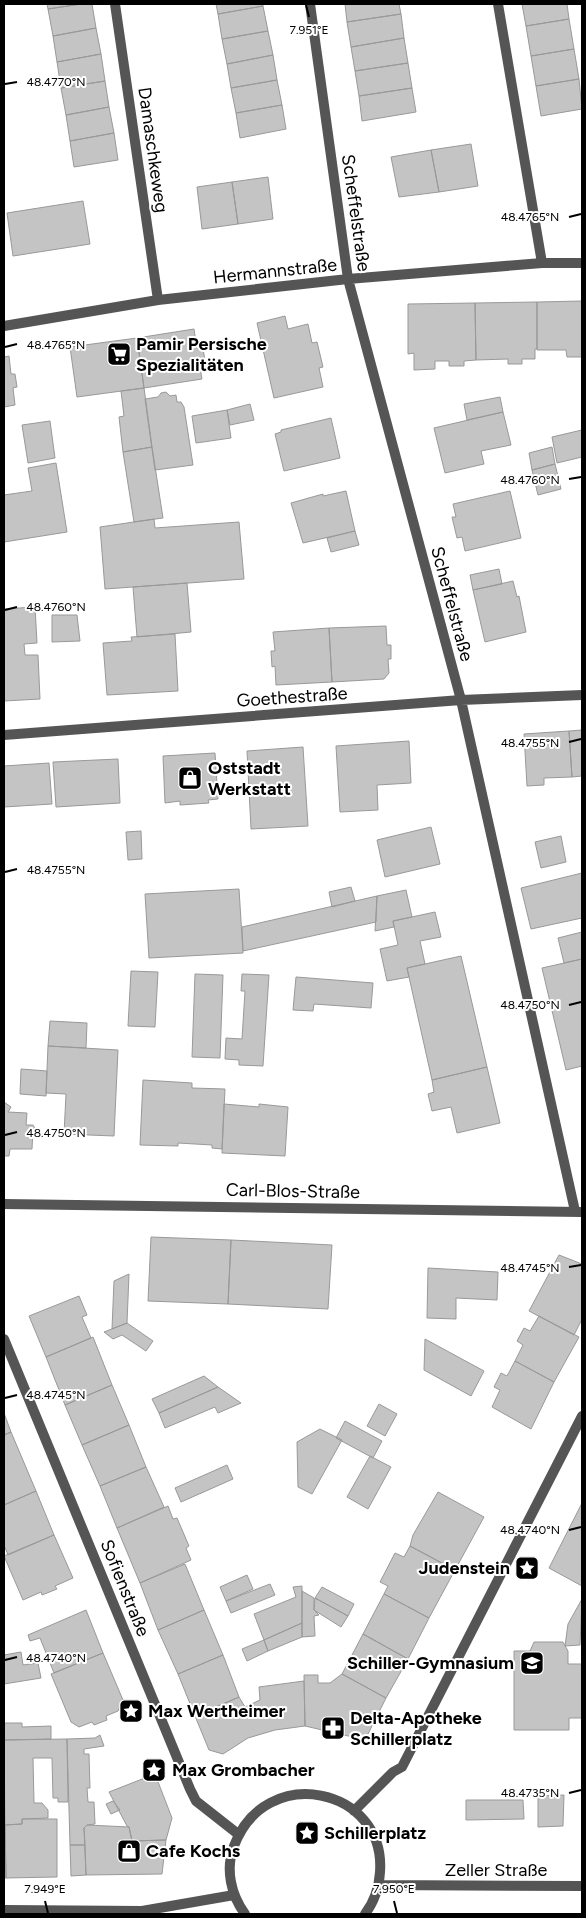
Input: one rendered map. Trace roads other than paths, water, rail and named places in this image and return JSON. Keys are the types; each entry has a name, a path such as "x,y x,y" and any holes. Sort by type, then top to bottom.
{"street":[{"name":"Damaschkeweg","path":"116,4 158,300"},
{"name":"Scheffelstraße","path":"310,4 348,279 461,700 579,1211"},
{"path":"498,4 542,263"},
{"name":"Hermannstraße","path":"4,326 158,300 348,279 542,263 582,263"},
{"name":"Goethestraße","path":"4,735 461,700 582,695"},
{"name":"Carl-Blos-Straße","path":"4,1204 579,1211"},
{"name":"Sofienstraße","path":"4,1338 190,1789 196,1801 238,1834"},
{"path":"354,1811 393,1772 402,1767 582,1416"},
{"path":"245,1914 234,1895 230,1867 231,1853 238,1834 251,1816 268,1803 287,1795 305,1793 322,1795 340,1802 354,1811 367,1826 376,1842 381,1861 379,1885 372,1906 365,1914"},
{"name":"Zeller Straße","path":"379,1885 582,1886"},
{"path":"4,1910 142,1911 234,1895"}],"place":[{"name":"Pamir Persische Spezialitäten","path":"119,354"},
{"name":"Oststadt Werkstatt","path":"190,778"},
{"name":"Judenstein","path":"527,1568"},
{"name":"Schiller-Gymnasium","path":"532,1663"},
{"name":"Max Wertheimer","path":"131,1711"},
{"name":"Delta-Apotheke Schillerplatz","path":"333,1728"},
{"name":"Max Grombacher","path":"154,1770"},
{"name":"Schillerplatz","path":"307,1833"},
{"name":"Cafe Kochs","path":"129,1851"}]}
